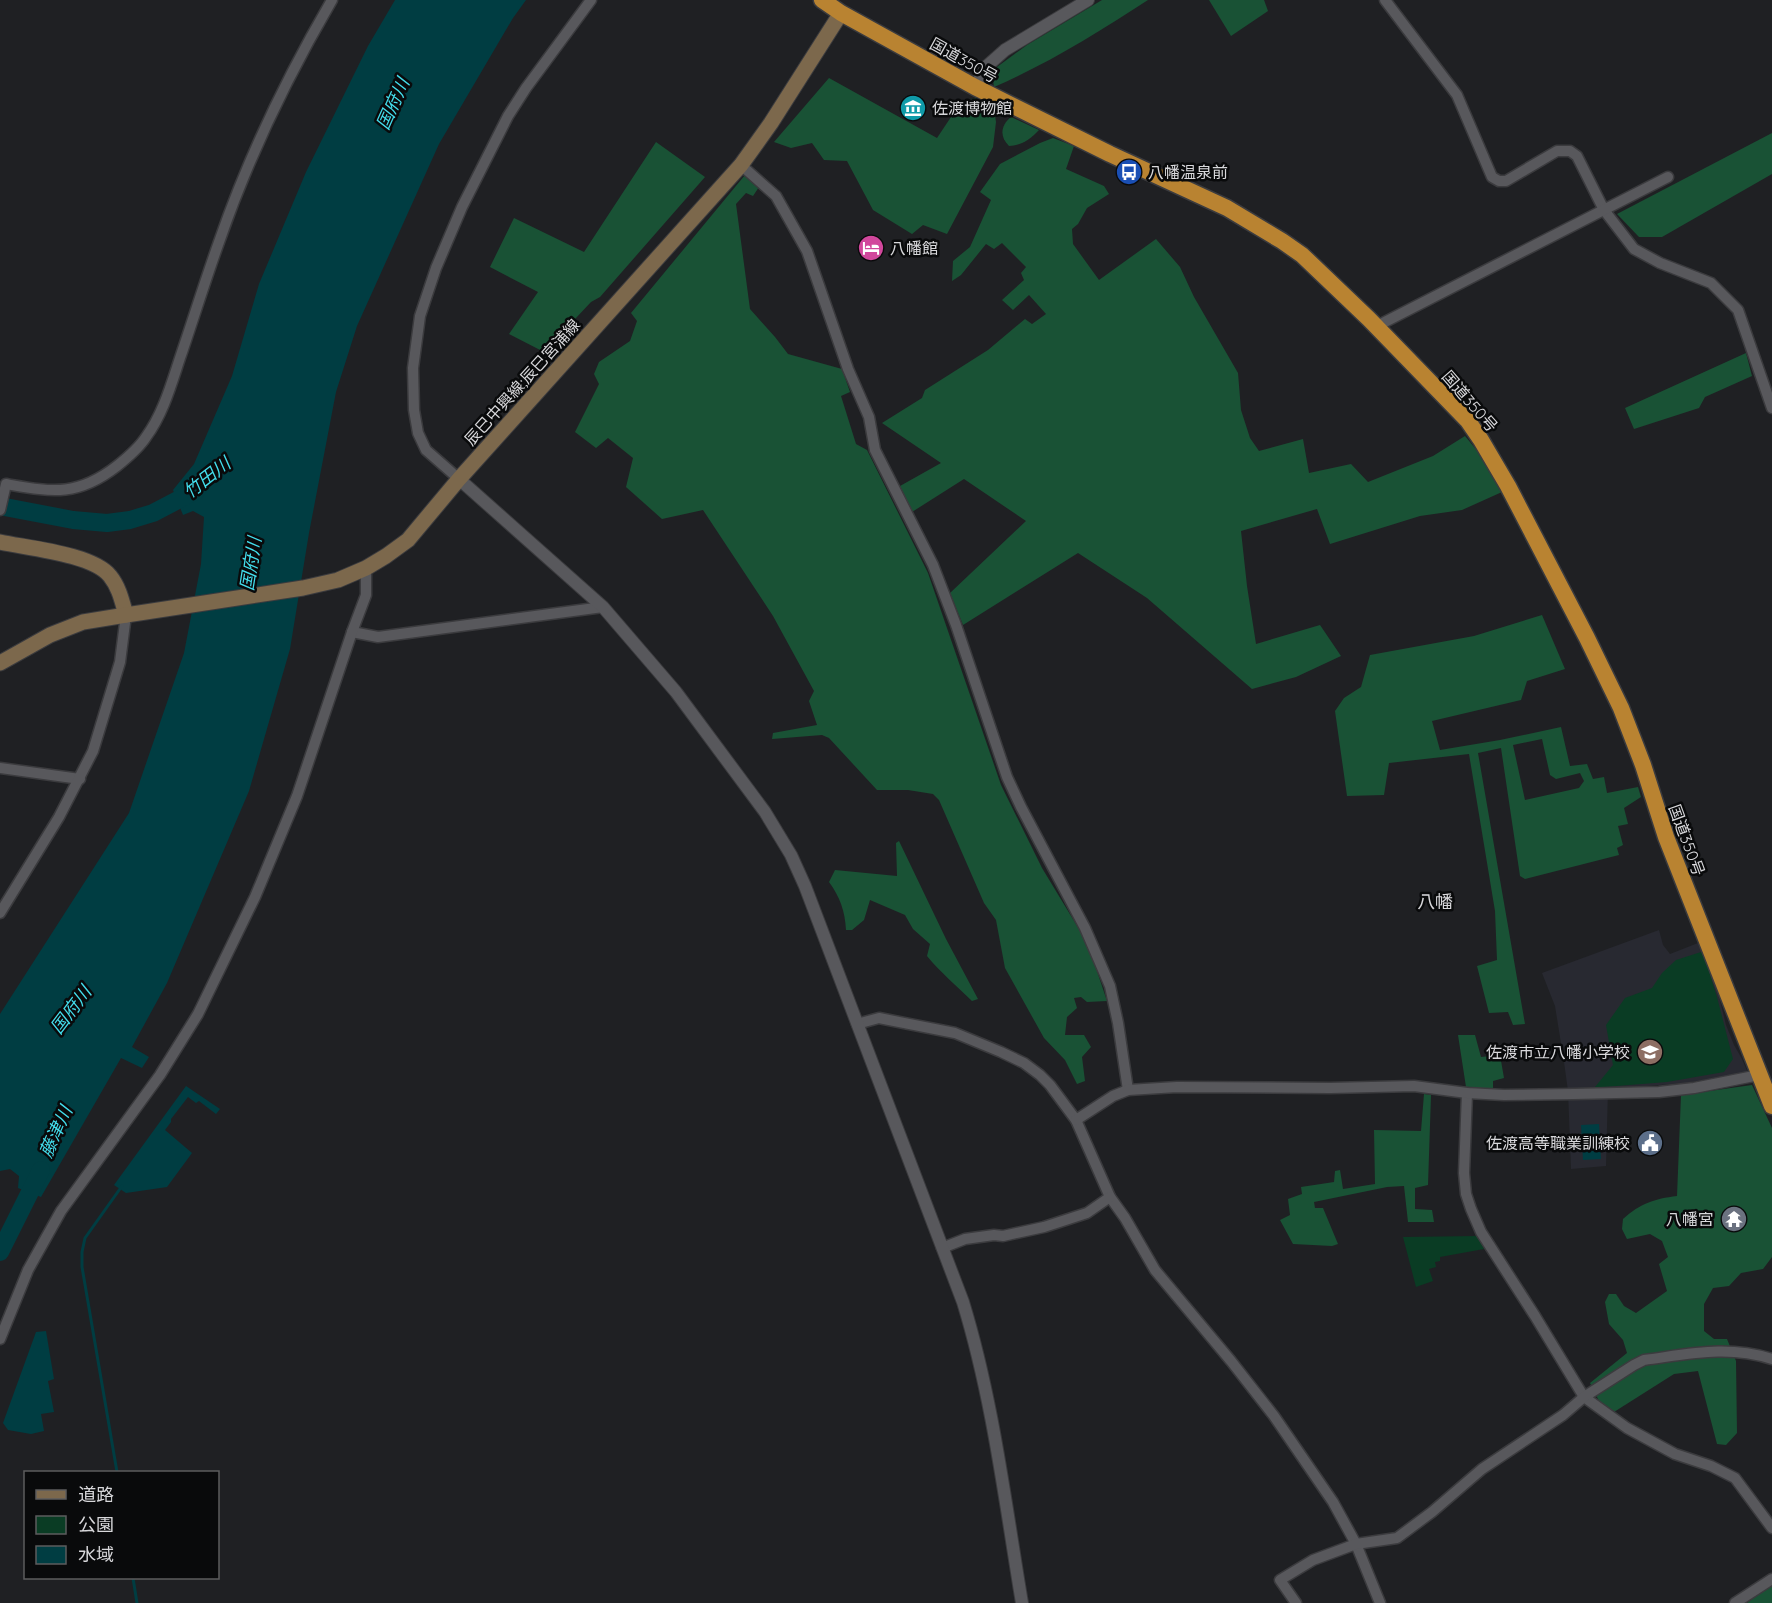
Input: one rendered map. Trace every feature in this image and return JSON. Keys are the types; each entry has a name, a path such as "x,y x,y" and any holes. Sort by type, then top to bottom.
{"highway":[{"name":"国道350号","path":"822,0 841,13 975,87 1110,154 1227,208 1260,227 1302,255 1377,326 1468,421 1508,486 1621,708 1643,765 1666,837 1772,1106"}],"main road":[{"name":"辰巳中興線;辰巳宮浦線","path":"0,663 50,635 83,622 303,588 338,580 386,556 408,540 741,165 771,123 841,13"},
{"path":"0,542 82,558 100,568 110,574 120,592 126,615"}],"street":[{"path":"0,510 6,484 49,490 69,490 85,486 121,463 146,438 164,406 219,240 245,174 300,55 332,0"},
{"path":"591,0 508,116 462,207 436,268 420,316 413,368 414,410 418,433 426,450 603,607 676,692 765,812 791,855 806,886 963,1302 981,1364 1022,1603"},
{"path":"975,87 987,66 1005,50 1088,0"},
{"path":"1385,0 1457,95 1492,177 1499,181 1506,181 1557,152 1570,151 1577,156 1604,210 1634,249 1660,263 1711,283 1738,310 1772,408"},
{"path":"741,165 776,196 807,251 848,369 868,417 875,450 933,565 1008,777 1021,807 1085,928 1110,986 1128,1090"},
{"path":"1377,326 1668,177"},
{"path":"0,1339 28,1270 61,1211 160,1075 198,1014 255,897 297,796 366,595 361,570"},
{"path":"352,632 378,637 603,607"},
{"path":"0,913 80,779 93,752 120,662 126,615"},
{"path":"0,768 80,779"},
{"path":"857,1024 879,1018 955,1032 1024,1063 1040,1075 1076,1120 1110,1197 1155,1270 1232,1361 1274,1416 1333,1503 1356,1544 1380,1603"},
{"path":"1076,1120 1113,1096 1128,1090 1177,1087 1414,1086 1467,1093 1515,1095 1659,1092 1694,1088 1759,1075"},
{"path":"1467,1093 1464,1173 1466,1194 1471,1209 1481,1232 1584,1397 1627,1428 1675,1454 1711,1466 1735,1478 1772,1528"},
{"path":"942,1248 964,1239 994,1234 1003,1236 1044,1227 1087,1213 1110,1197"},
{"path":"1296,1603 1280,1580 1313,1560 1356,1544 1397,1538 1432,1512 1482,1469 1563,1415 1584,1397 1634,1365 1644,1360 1719,1350 1738,1351 1772,1359"},
{"path":"1736,1603 1772,1579"}],"shaded area":[{"name":"佐渡市立八幡小学校","path":"1659,930 1663,945 1670,954 1698,943 1717,988 1726,1025 1748,1073 1685,1083 1608,1089 1606,1166 1571,1169 1568,1091 1564,1062 1555,1006 1542,973"}],"green space":[{"path":"1102,0 1148,0 1073,46 994,87 993,79 997,67 1027,45"},
{"path":"1209,0 1264,0 1268,11 1231,36"},
{"path":"829,78 937,138 959,105 975,98 994,109 996,122 993,147 947,234 923,225 912,234 873,210 847,161 824,160 812,143 791,148 774,142"},
{"path":"1011,117 1039,130 1026,141 1009,146 1002,131"},
{"path":"1772,133 1772,174 1662,237 1639,237 1617,214"},
{"path":"1053,138 1074,146 1066,169 1104,186 1109,194 1087,208 1078,224 1072,229 1073,244 1099,280 1156,239 1180,267 1194,297 1238,373 1241,410 1250,438 1259,451 1303,439 1309,473 1351,464 1368,482 1433,456 1465,436 1484,459 1502,492 1462,510 1420,516 1330,544 1317,509 1241,531 1256,644 1320,625 1341,656 1296,677 1252,689 1147,598 1078,553 963,625 950,593 1026,521 964,479 912,512 900,486 941,463 882,423 922,398 925,390 988,350 1025,319 1032,324 1046,314 1029,295 1013,310 1002,300 1024,280 1021,273 1026,267 1002,243 994,249 986,244 961,275 952,281 953,261 970,247 991,200 980,192 1000,164"},
{"path":"656,142 705,177 600,297 591,302 544,352 509,334 538,292 490,267 514,218 584,252"},
{"path":"745,175 759,187 753,196 746,193 736,204 750,309 788,354 842,369 850,392 841,396 856,444 867,450 928,573 1001,785 1042,868 1088,944 1107,1001 1087,1002 1081,997 1074,998 1077,1008 1067,1017 1065,1035 1084,1035 1091,1047 1082,1057 1085,1081 1077,1084 1065,1060 1044,1038 1005,968 996,920 984,903 939,800 933,794 908,790 877,790 829,738 822,735 772,739 773,733 817,725 809,701 814,691 773,616 703,510 662,519 626,487 633,458 608,438 596,448 575,432 599,384 594,374 599,362 630,341 637,321 631,313"},
{"path":"1746,353 1752,376 1705,397 1699,408 1634,429 1625,408"},
{"path":"1542,615 1565,669 1527,681 1521,700 1432,721 1440,750 1561,727 1570,766 1587,764 1593,779 1604,777 1607,793 1638,787 1641,797 1624,808 1628,824 1618,826 1623,845 1617,848 1619,855 1525,879 1520,876 1501,748 1478,753 1525,1024 1513,1025 1508,1012 1489,1013 1477,966 1497,960 1495,911 1469,754 1389,763 1384,795 1347,796 1335,711 1344,698 1361,687 1370,655 1474,636","holes":["1542,739 1550,775 1556,779 1580,773 1584,781 1579,788 1525,800 1513,745"]},
{"path":"899,841 978,999 972,1001 932,962 927,956 930,944 913,929 905,915 870,900 864,920 852,930 846,930 841,904 829,882 835,870 897,876 896,843"},
{"path":"1701,952 1704,955 1717,997 1733,1059 1724,1072 1667,1082 1595,1087 1613,1065 1606,1025 1625,998 1652,988 1662,973 1676,960"},
{"path":"1458,1035 1475,1035 1481,1057 1500,1055 1504,1078 1493,1081 1493,1090 1466,1087"},
{"path":"1752,1085 1772,1128 1772,1257 1763,1269 1741,1273 1729,1286 1713,1288 1704,1304 1704,1331 1714,1339 1727,1339 1736,1361 1737,1433 1726,1445 1717,1444 1698,1371 1674,1374 1614,1412 1600,1403 1590,1383 1627,1353 1623,1340 1609,1324 1605,1302 1609,1294 1616,1294 1624,1306 1636,1313 1667,1291 1659,1264 1668,1257 1662,1241 1650,1234 1627,1239 1622,1229 1623,1219 1642,1205 1677,1196 1681,1095"},
{"path":"1424,1094 1431,1095 1428,1185 1415,1188 1415,1209 1432,1210 1434,1222 1408,1222 1404,1186 1387,1187 1314,1202 1315,1208 1323,1208 1338,1244 1332,1246 1293,1244 1280,1220 1290,1215 1288,1199 1302,1194 1301,1187 1334,1182 1335,1171 1340,1170 1343,1189 1375,1184 1374,1130 1421,1131"},
{"path":"1478,1236 1484,1249 1440,1257 1440,1261 1435,1262 1436,1267 1429,1269 1433,1281 1416,1287 1403,1237"},
{"path":"1772,1584 1772,1603 1747,1603"}],"water":[{"name":"国府川","path":"395,0 526,0 513,18 439,144 357,326 336,392 290,649 249,791 167,983 132,1047 149,1057 142,1068 121,1058 41,1197 18,1188 19,1176 10,1169 0,1171 0,1014 129,813 184,653 201,564 204,517 193,511 183,515 173,490 194,464 232,376 259,284 306,172 368,46"},
{"path":"186,1086 220,1109 216,1114 199,1101 196,1103 188,1097 165,1130 192,1153 167,1187 126,1193 114,1185"},
{"path":"1599,1124 1601,1159 1583,1160 1581,1125"},
{"path":"46,1331 54,1379 48,1381 54,1412 41,1414 44,1431 31,1434 8,1430 3,1423 36,1332"}],"waterway":[{"name":"竹田川","path":"0,506 73,520 107,523 130,520 153,513 197,490"},
{"name":"藤津川","path":"0,1252 41,1170"},
{"path":"117,1471 82,1267 82,1252 85,1238 122,1186"},
{"path":"133,1579 137,1603"}],"place":[{"name":"佐渡博物館","path":"913,108"},
{"name":"八幡温泉前","path":"1129,172"},
{"name":"八幡館","path":"871,248"},
{"name":"佐渡市立八幡小学校","path":"1650,1052"},
{"name":"佐渡高等職業訓練校","path":"1650,1143"},
{"name":"八幡宮","path":"1734,1219"}],"district":[{"name":"八幡","path":"1435,902"}]}
